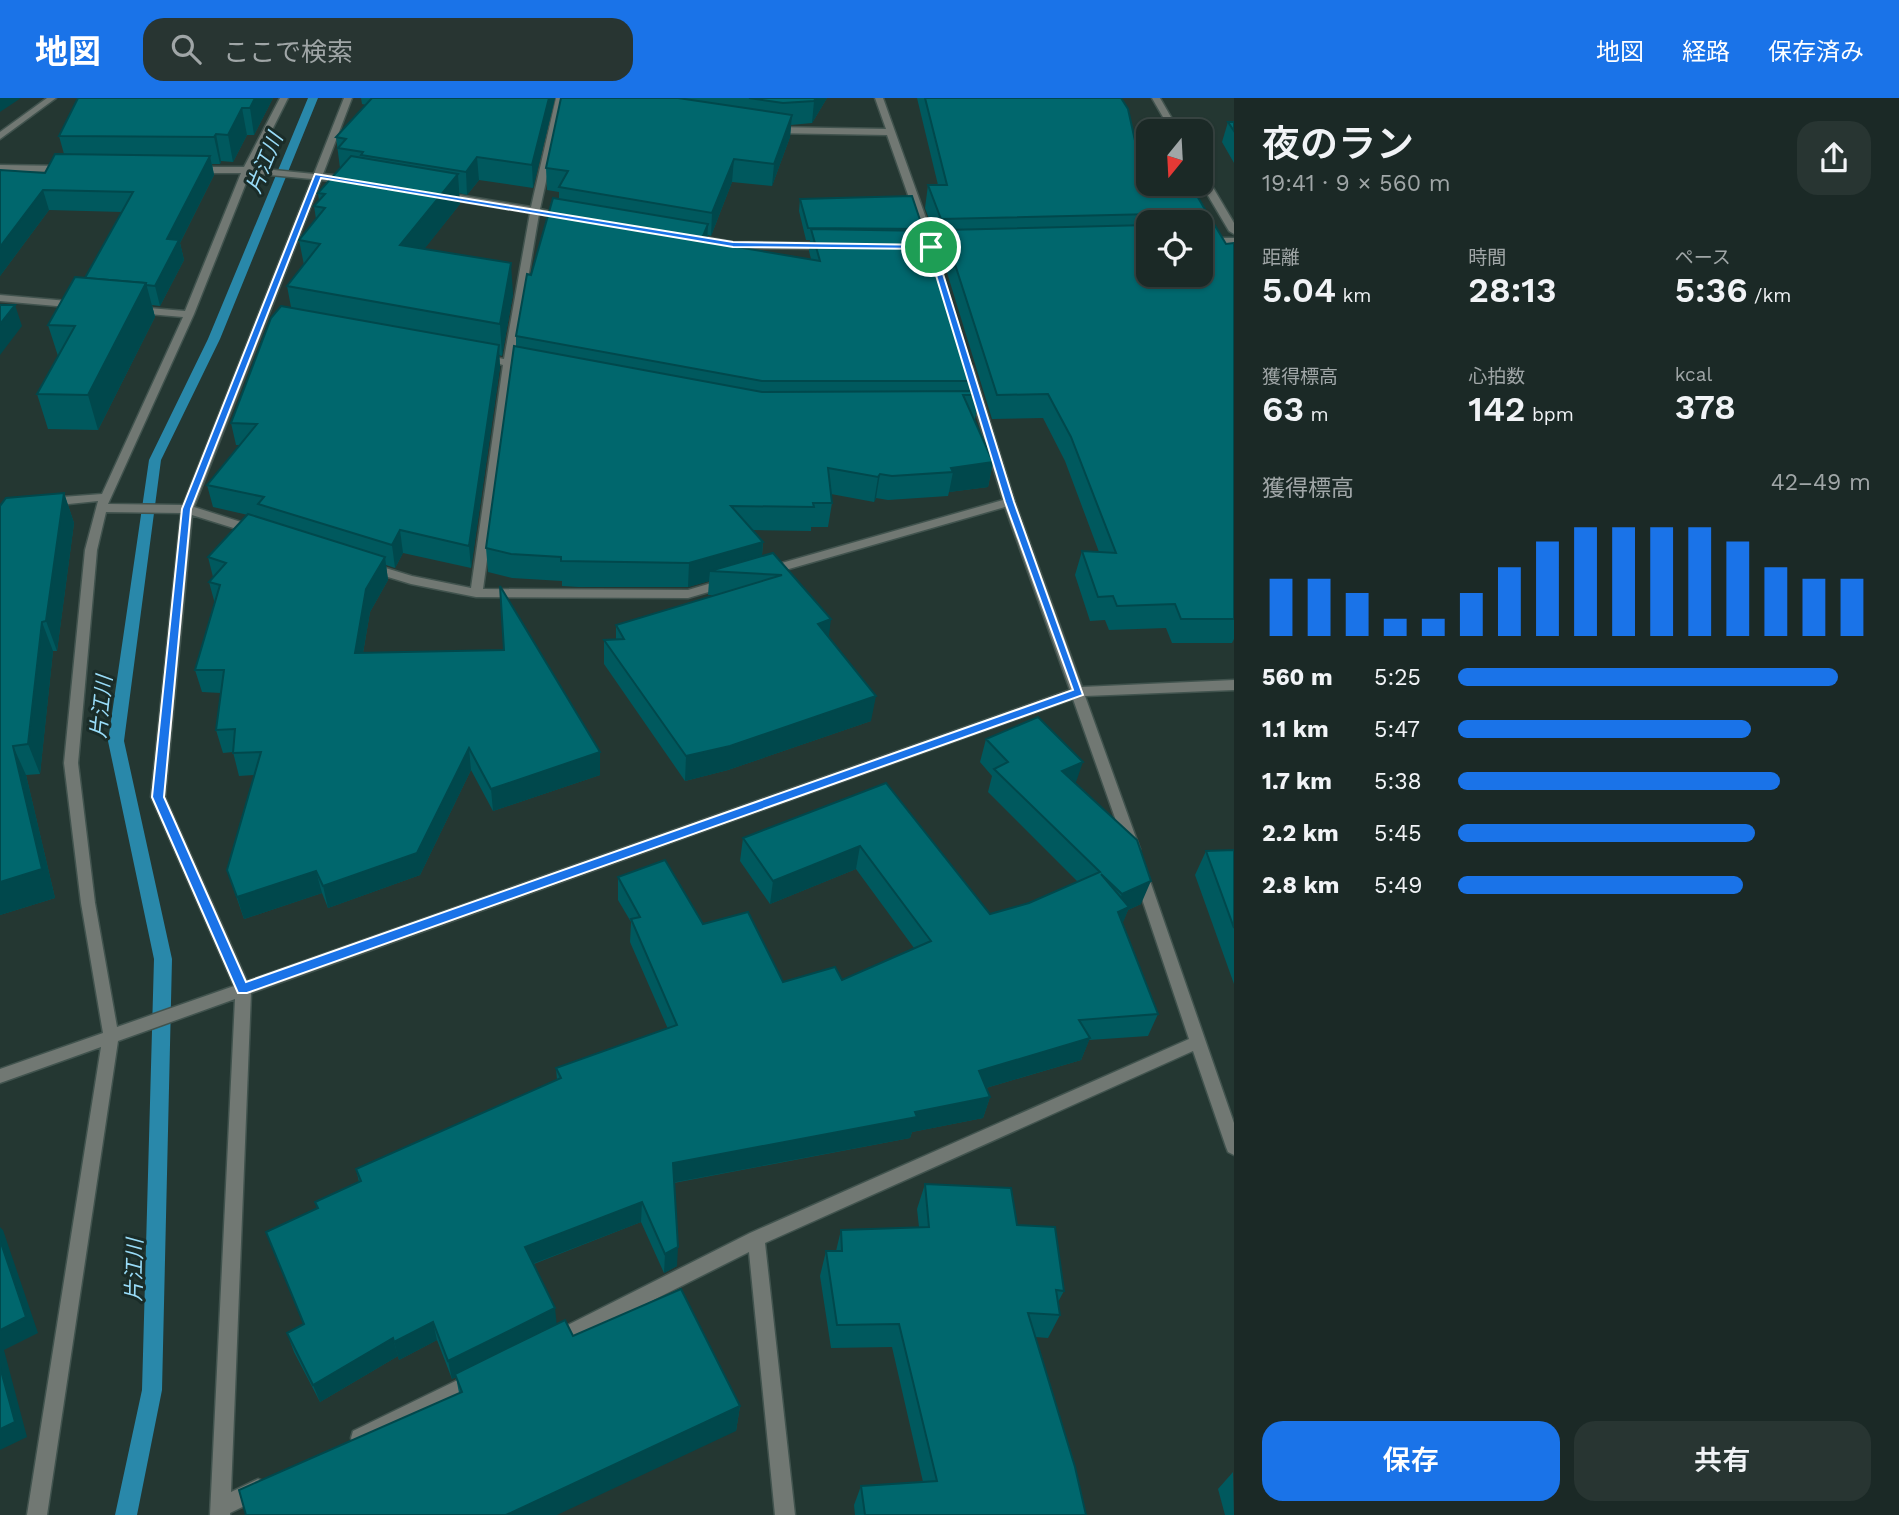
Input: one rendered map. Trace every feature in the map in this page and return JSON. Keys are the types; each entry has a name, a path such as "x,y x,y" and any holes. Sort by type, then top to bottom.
{"street":[{"path":"0,136 52,98"},
{"path":"37,1515 111,1036 88,903 71,763 91,550 104,503 188,314 247,170 284,98"},
{"path":"221,1511 243,989 158,797 187,509 348,98"},
{"path":"476,593 506,363 533,211 560,98"},
{"path":"879,98 932,250"},
{"path":"1156,98 1168,119"},
{"path":"768,129 891,132"},
{"path":"0,168 82,169"},
{"path":"178,170 247,170 318,175 370,183"},
{"path":"424,192 573,217"},
{"path":"1213,196 1234,231"},
{"path":"680,236 733,245 839,246"},
{"path":"1213,242 1234,241"},
{"path":"0,298 94,306"},
{"path":"121,309 188,314"},
{"path":"262,317 276,320"},
{"path":"465,355 546,370"},
{"path":"965,359 974,409 1079,692 1234,1147"},
{"path":"755,575 1009,502"},
{"path":"40,503 104,503 187,509 266,534"},
{"path":"358,563 411,580 476,593 688,594 741,579"},
{"path":"0,1076 1079,692 1234,685"},
{"path":"532,1352 756,1240 1198,1042"},
{"path":"756,1240 785,1515"},
{"path":"346,1445 495,1370"},
{"path":"221,1511 271,1482"}],"building":[{"path":"78,98 255,98 250,108 242,108 228,135 59,136"},
{"path":"372,98 549,98 532,165 477,157 466,172 361,155 363,152 338,148 346,139 336,137"},
{"path":"561,98 678,98 792,115 774,164 734,159 712,213 559,187 568,171 546,168"},
{"path":"749,98 816,98 814,101 783,103"},
{"path":"925,98 1121,98 1128,109 1136,145 1136,196 1197,196 1205,210 1136,210 1136,214 941,219 928,185 947,185"},
{"path":"55,154 210,156 167,239 179,240 155,286 85,278 133,192 43,190 0,247 0,170 45,173"},
{"path":"351,156 458,174 400,245 511,263 500,324 287,286 320,244 299,240 325,208 314,206 325,194 318,193"},
{"path":"912,196 923,229 808,228 800,199"},
{"path":"553,198 708,224 701,241 820,261 811,229 929,231 975,381 762,381 516,336 527,274 531,275"},
{"path":"1213,224 1226,244 1234,243 1234,619 1181,619 1175,604 1117,606 1113,596 1098,597 1082,551 1116,553 1071,437 1048,394 997,395 944,230 1136,225 1136,287 1213,287"},
{"path":"75,277 146,283 88,395 37,394 75,326 48,325"},
{"path":"0,305 15,305 0,324"},
{"path":"281,306 499,345 469,546 400,530 392,545 258,504 264,497 207,485 257,424 231,423 271,318"},
{"path":"514,346 762,392 979,391 980,395 963,395 993,462 951,468 953,472 892,476 880,474 878,477 828,468 832,503 813,503 814,507 731,506 763,542 689,563 561,561 561,557 511,554 486,548"},
{"path":"64,493 46,621 42,622 28,744 13,746 42,869 0,882 0,506 6,498"},
{"path":"248,514 385,557 366,589 355,653 504,650 500,586 600,752 491,789 469,748 417,853 323,886 316,871 237,897 227,870 261,752 233,753 235,729 216,730 224,670 195,670 220,585 209,582 226,563 208,557"},
{"path":"773,553 831,619 818,624 876,696 730,746 686,756 604,640 624,639 616,625 782,575 710,571"},
{"path":"1038,717 1083,762 1062,771 1137,840 1151,881 1122,894 1101,874 1129,907 1118,912 1158,1014 1079,1020 1090,1038 979,1071 990,1097 915,1112 917,1117 673,1163 678,1247 665,1254 642,1202 525,1247 555,1308 448,1361 433,1322 394,1342 393,1338 313,1385 287,1333 304,1324 266,1232 318,1208 315,1202 361,1181 356,1169 561,1078 556,1068 677,1025 631,919 640,917 618,877 665,860 703,924 748,912 783,982 835,967 842,980 931,941 860,846 773,881 743,838 886,783 990,914 1029,903 1100,872 994,769 1008,762 986,739"},
{"path":"1234,850 1234,928 1206,851"},
{"path":"925,1184 1011,1188 1017,1225 1055,1227 1064,1291 1056,1290 1060,1315 1028,1313 1075,1467 1086,1515 865,1515 861,1486 937,1481 899,1324 837,1325 826,1251 842,1251 841,1230 929,1227"},
{"path":"0,1240 26,1317 0,1330"},
{"path":"681,1289 740,1406 506,1515 246,1515 239,1490 462,1392 455,1374 565,1320 573,1336"},
{"path":"0,1367 15,1422 0,1429"}],"waterway":[{"name":"片江川","path":"126,1515 152,1390 163,959 116,741 155,460 214,339 313,98"}],"route":[{"path":"318,175 733,245 931,247 1009,502 1079,692 243,989 158,797 187,509 318,175"}]}
